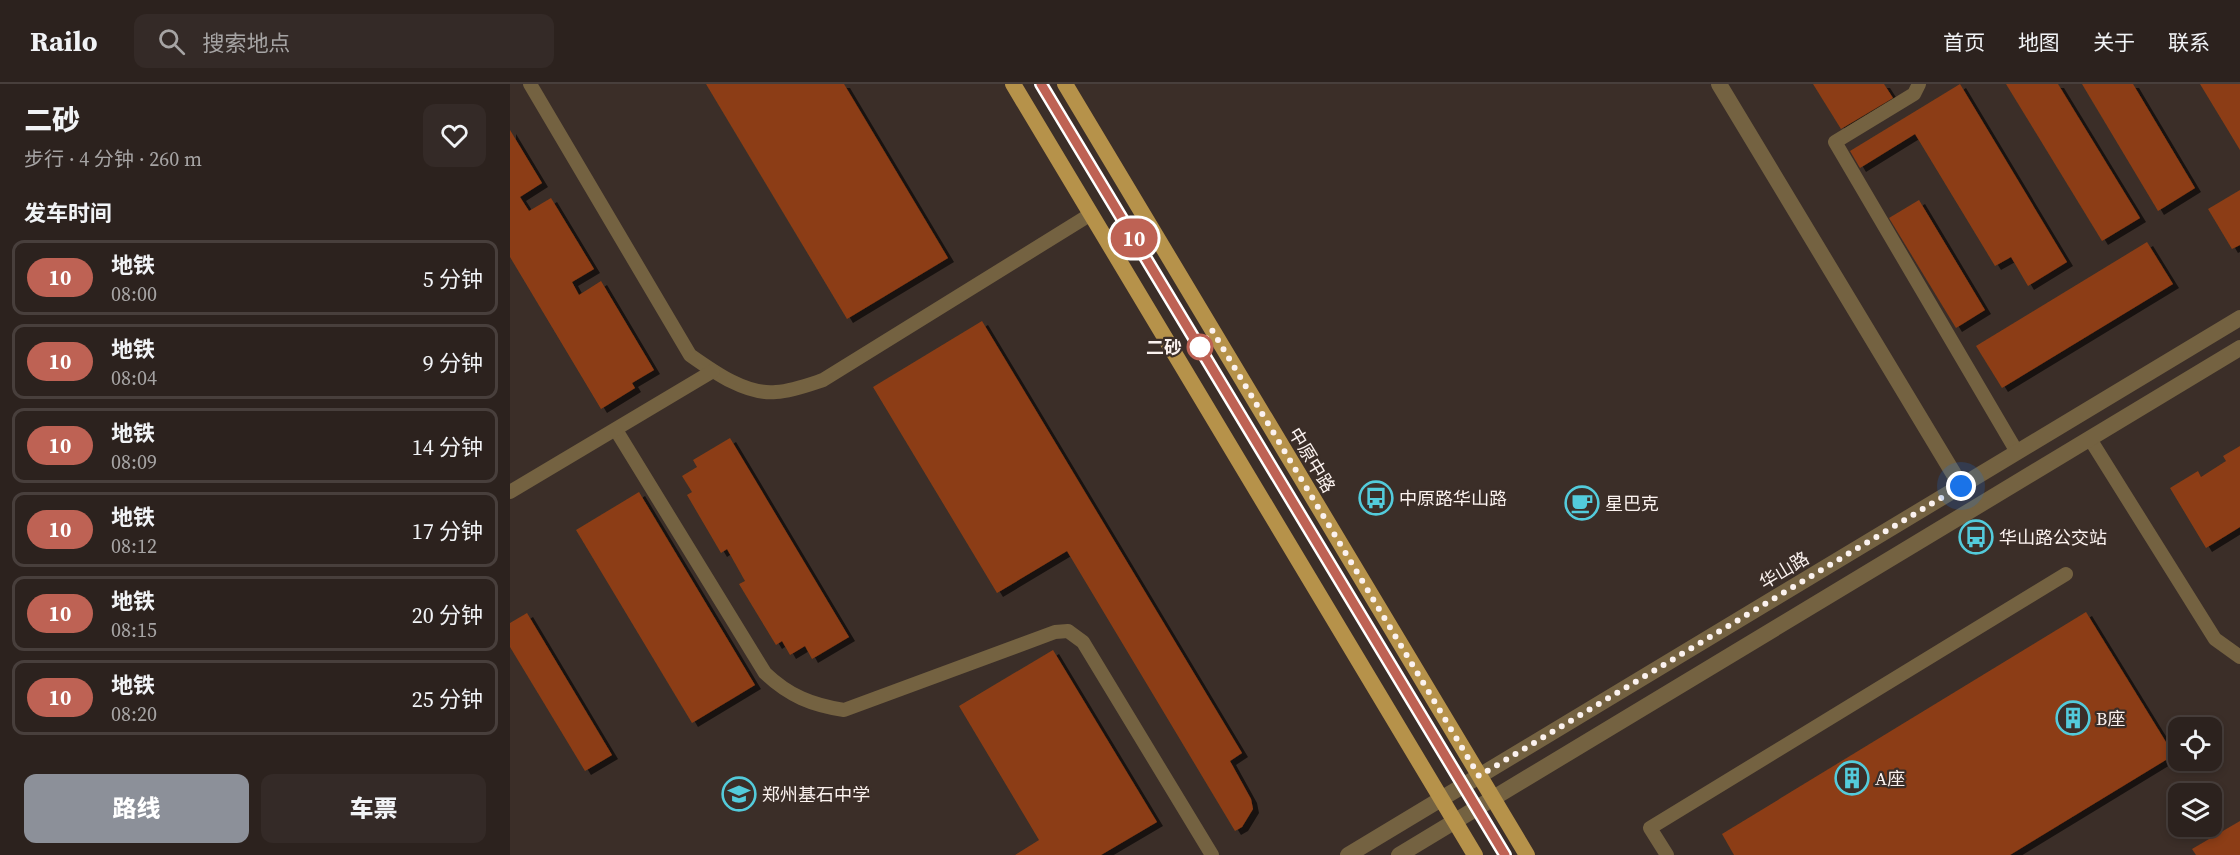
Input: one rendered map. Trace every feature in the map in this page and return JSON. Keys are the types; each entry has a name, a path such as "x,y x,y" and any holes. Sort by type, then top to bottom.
{"main road":[{"path":"1013,84 1475,855"},
{"name":"中原中路","path":"1065,84 1527,855"}],"street":[{"path":"1719,84 1961,486"},
{"name":"华山路","path":"1348,855 2240,318"},
{"path":"1404,854 1493,798 2240,348"}],"lane":[{"path":"530,84 690,355 713,371 746,387 775,393 823,380 1090,214"},
{"path":"1919,84 1914,94 1835,142 2018,452"},
{"path":"510,492 713,371"},
{"path":"616,429 765,674 779,687 818,706 844,710 1055,632 1068,631 1083,642 1212,855"},
{"path":"2090,439 2215,639 2240,657"},
{"path":"1667,855 1650,828 2066,574"}],"building":[{"path":"706,84 844,84 948,258 847,319"},
{"path":"1813,84 1884,84 1893,98 1841,129"},
{"path":"1960,84 2067,262 2028,286 2011,257 1995,266 1915,134 1860,168 1850,151"},
{"path":"2006,84 2058,84 2140,218 2102,241"},
{"path":"2082,84 2133,84 2195,188 2158,211"},
{"path":"2200,84 2240,84 2240,150"},
{"path":"510,130 542,183 520,197 529,211 551,198 594,269 572,282 579,295 601,281 654,370 632,383 635,388 601,409 510,257"},
{"path":"2240,190 2240,245 2232,249 2208,209"},
{"path":"1919,200 1985,310 1956,328 1889,218"},
{"path":"2147,242 2173,284 2002,388 1976,346"},
{"path":"982,321 1242,753 1230,761 1251,799 1253,809 1242,827 1235,831 1067,551 997,593 873,387"},
{"path":"730,438 849,637 812,659 805,646 790,655 782,641 776,645 739,584 745,581 727,549 721,553 687,495 692,492 682,476 697,467 693,460"},
{"path":"2240,446 2240,527 2206,548 2170,488 2198,471 2201,477 2226,461 2223,456"},
{"path":"639,492 755,685 692,723 576,530"},
{"path":"2086,612 2168,745 2168,759 2010,855 1734,855 1722,834"},
{"path":"527,613 612,755 585,771 510,647 510,623"},
{"path":"1053,650 1157,822 1101,855 1015,855 1039,840 959,706"},
{"path":"2240,821 2240,855 2196,855 2192,849 2213,837 2222,837 2222,832"}],"metro line":[{"name":"10","path":"1041,84 1505,855"}],"place":[{"name":"二砂","path":"1200,347"},
{"name":"中原路华山路","path":"1376,498"},
{"name":"星巴克","path":"1582,503"},
{"name":"华山路公交站","path":"1976,537"},
{"name":"B座","path":"2073,718"},
{"name":"A座","path":"1852,778"},
{"name":"郑州基石中学","path":"739,794"}],"route":[{"path":"1200,347 1212,330 1479,776 1961,486"}]}
